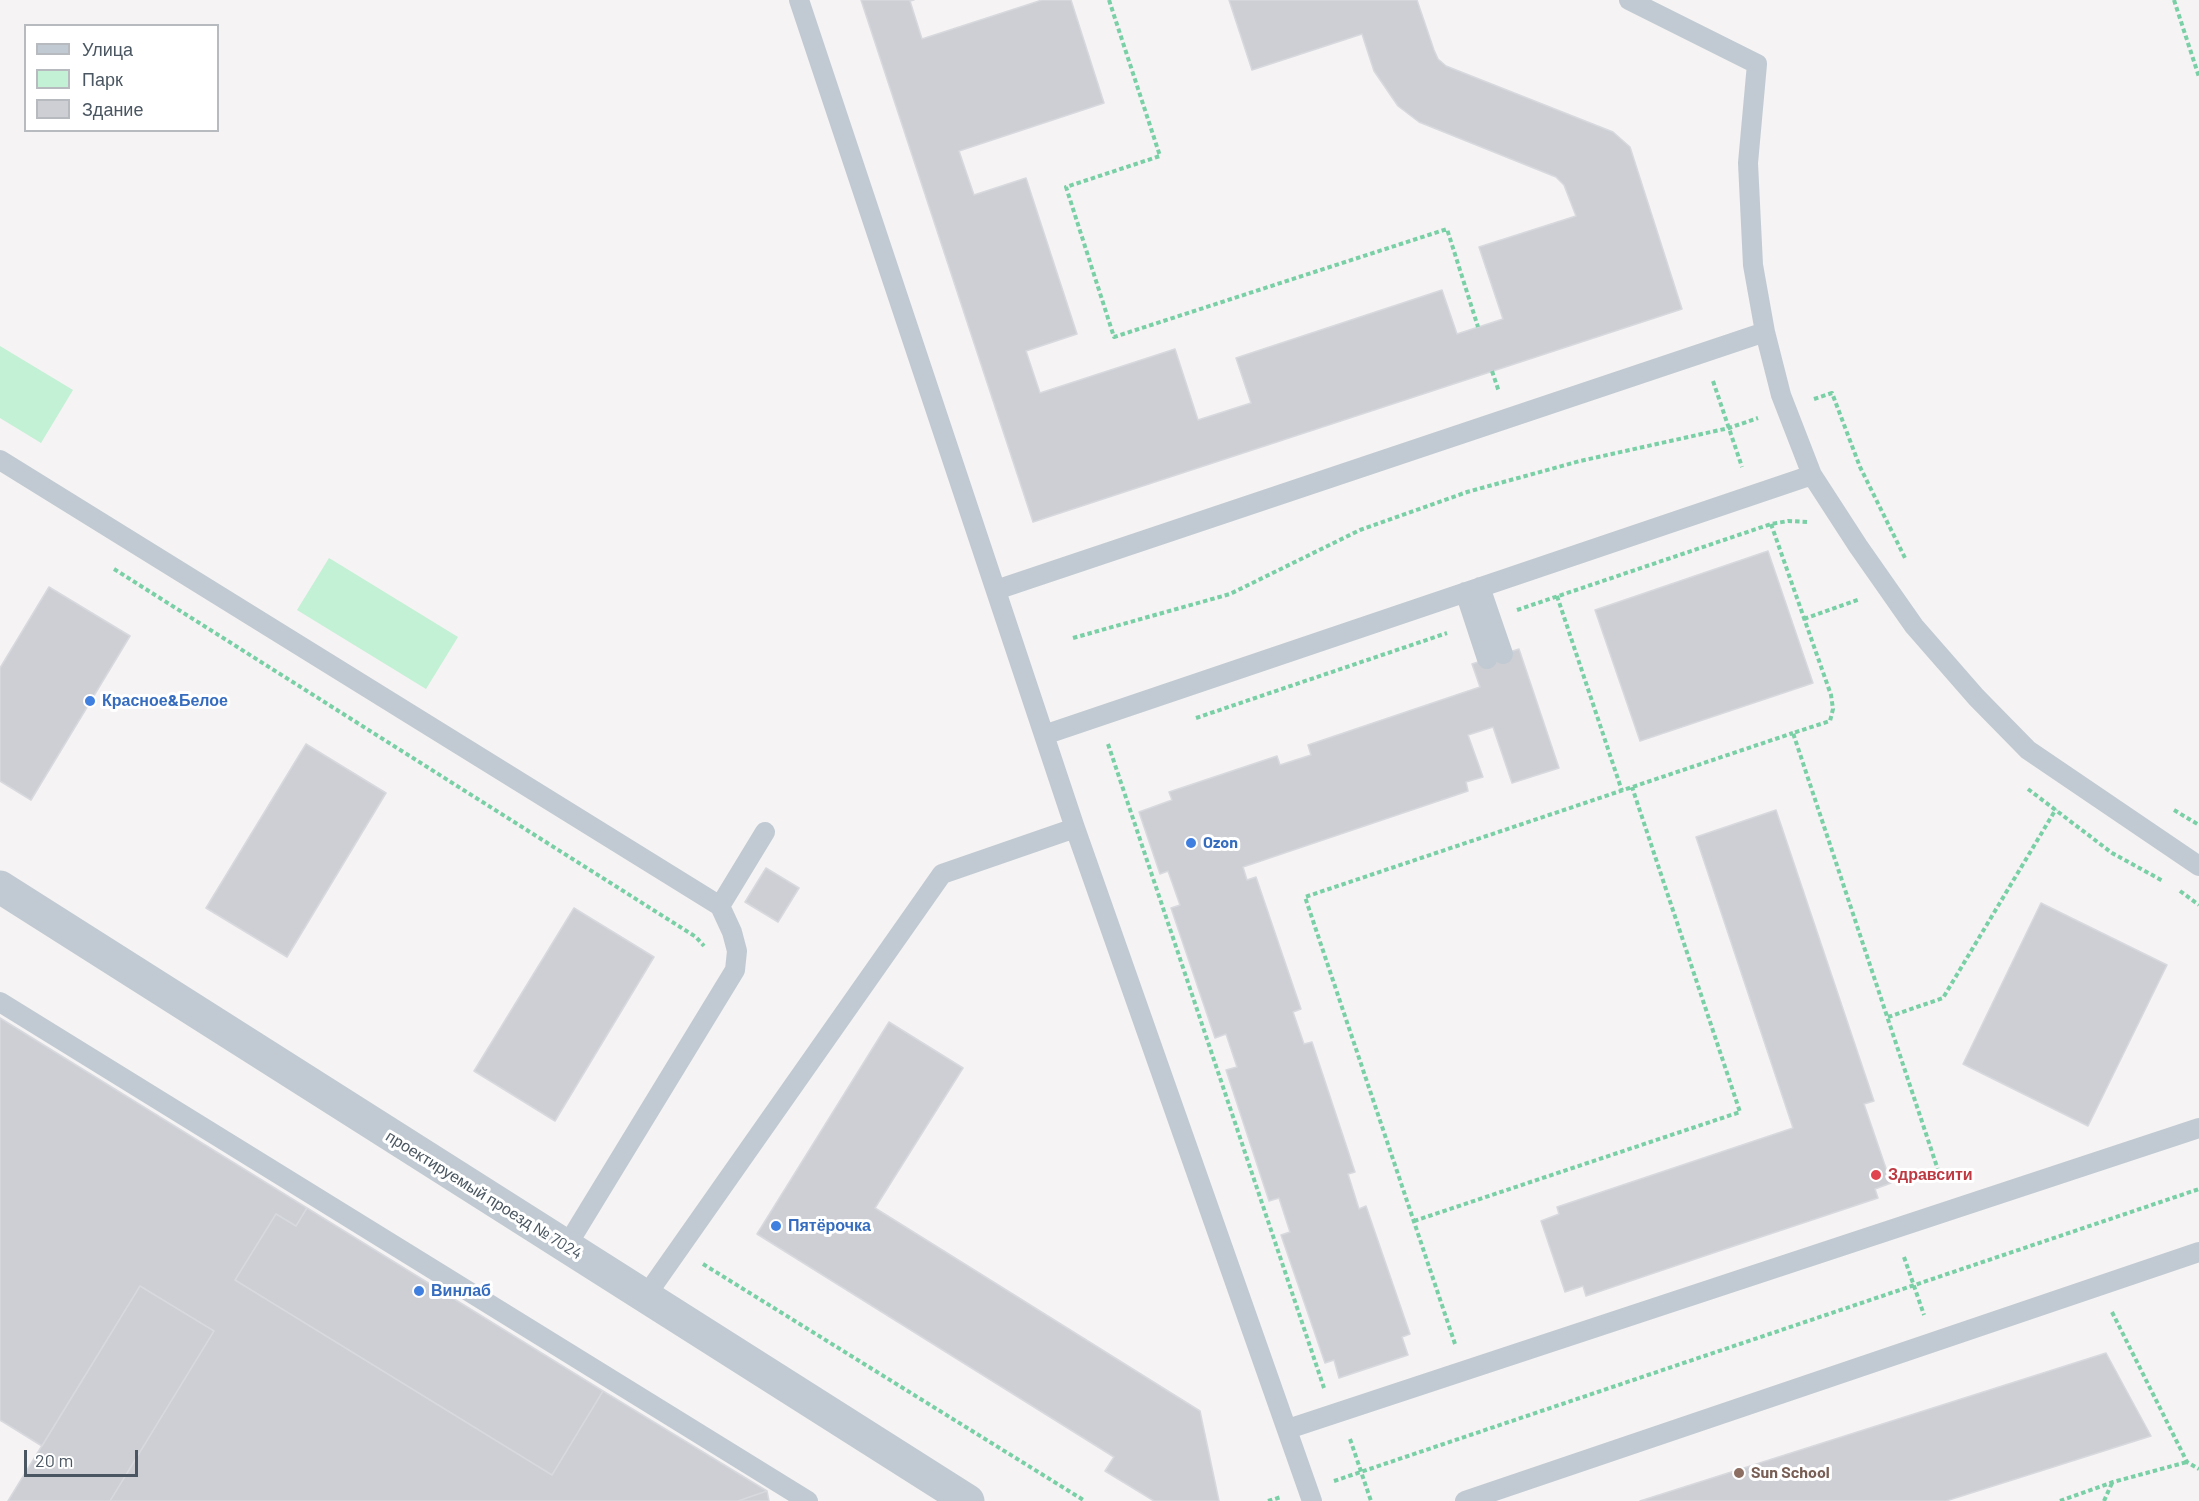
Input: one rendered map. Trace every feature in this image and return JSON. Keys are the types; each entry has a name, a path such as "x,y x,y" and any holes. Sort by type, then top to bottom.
{"street":[{"name":"проектируемый проезд № 7024","path":"0,887 968,1501"}],"lane":[{"path":"799,0 1044,735 1310,1495"},
{"path":"1629,0 1756,64 1748,163 1753,265 1765,332 1786,408 1812,475 1858,546 1914,626 1976,697 2020,742 2199,866"},
{"path":"996,590 1765,332"},
{"path":"0,460 720,906 732,932 737,951 735,970 566,1247"},
{"path":"1044,735 1812,475"},
{"path":"1473,590 1495,657"},
{"path":"645,1297 942,874 1076,828"},
{"path":"720,906 765,832"},
{"path":"0,1002 808,1501"},
{"path":"1288,1429 2199,1128"},
{"path":"1465,1501 2199,1252"}],"path":[{"path":"1109,0 1160,156 1066,187 1114,337 1447,229 1478,327"},
{"path":"2174,0 2199,77"},
{"path":"1713,381 1762,527"},
{"path":"1073,638 1230,594 1360,530 1467,492 1591,458 1729,428 1832,393 1860,466 1911,566"},
{"path":"1187,721 1771,524 1806,521 1813,528"},
{"path":"1464,1370 1305,897 1830,721 1833,709 1831,695 1771,524"},
{"path":"105,563 696,938 708,953"},
{"path":"1856,592 1868,608"},
{"path":"1557,596 1622,791"},
{"path":"1804,619 1861,599"},
{"path":"1099,716 1326,1395 1341,1412 1371,1501"},
{"path":"1793,733 1952,1211"},
{"path":"1110,747 1121,743"},
{"path":"2020,782 2112,853 2167,883"},
{"path":"1414,1221 1740,1112 1632,787"},
{"path":"2169,807 2199,825"},
{"path":"1888,1017 1943,998 2055,811"},
{"path":"2175,888 2199,905"},
{"path":"1268,1501 1310,1495 1362,1473 2199,1189"},
{"path":"1895,1229 1934,1342"},
{"path":"679,1249 1085,1501"},
{"path":"2112,1312 2187,1462 2199,1469"},
{"path":"2060,1501 2113,1482 2187,1462"},
{"path":"2104,1501 2113,1482"}],"green space":[{"path":"0,346 73,390 41,443 0,418"},
{"path":"329,558 458,637 426,689 297,610"}],"building":[{"path":"861,0 914,0 910,1 922,39 1042,0 1071,0 1104,103 959,151 974,195 1026,178 1077,334 1026,351 1040,393 1175,349 1198,420 1251,403 1236,358 1442,290 1457,334 1503,319 1479,247 1576,216 1564,185 1556,177 1419,122 1398,106 1374,71 1362,34 1252,70 1229,0 1417,0 1434,50 1438,59 1446,66 1613,132 1630,147 1682,309 1033,522"},
{"path":"1768,551 1813,683 1640,741 1595,610"},
{"path":"49,587 130,636 31,800 0,781 0,668"},
{"path":"1519,649 1559,768 1512,783 1493,727 1468,735 1483,777 1466,782 1468,791 1243,867 1247,880 1256,877 1301,1009 1293,1012 1304,1044 1312,1042 1355,1172 1348,1174 1359,1209 1366,1206 1410,1334 1402,1337 1408,1355 1339,1378 1334,1360 1325,1363 1281,1235 1290,1232 1279,1198 1269,1201 1226,1070 1237,1067 1226,1034 1215,1038 1171,908 1180,905 1168,871 1160,874 1139,812 1172,800 1169,792 1277,756 1280,765 1311,755 1308,745 1480,687 1472,664"},
{"path":"306,744 386,793 287,957 206,908"},
{"path":"1776,810 1874,1101 1864,1104 1891,1183 1875,1189 1878,1198 1586,1296 1583,1286 1565,1292 1541,1221 1559,1214 1557,1207 1793,1128 1696,837"},
{"path":"766,868 799,888 778,922 745,902"},
{"path":"2041,903 2167,965 2088,1126 1963,1064"},
{"path":"574,908 654,957 555,1121 474,1071"},
{"path":"0,1018 307,1208 296,1226 276,1214 235,1280 552,1475 603,1391 767,1491 738,1501 110,1501 214,1331 140,1286 42,1446 0,1420"},
{"path":"889,1022 963,1068 875,1208 1200,1411 1219,1501 1154,1501 1105,1471 1114,1457 757,1234"},
{"path":"307,1208 603,1391 552,1475 235,1280 276,1214 296,1226"},
{"path":"140,1286 214,1331 110,1501 8,1501"},
{"path":"2106,1353 2151,1436 1946,1501 1640,1501"},
{"path":"767,1491 769,1501 738,1501"}],"place":[{"name":"Красное&Белое","path":"90,701"},
{"name":"Ozon","path":"1191,843"},
{"name":"Здравсити","path":"1876,1175"},
{"name":"Пятёрочка","path":"776,1226"},
{"name":"Винлаб","path":"419,1291"},
{"name":"Sun School","path":"1739,1473"}]}
